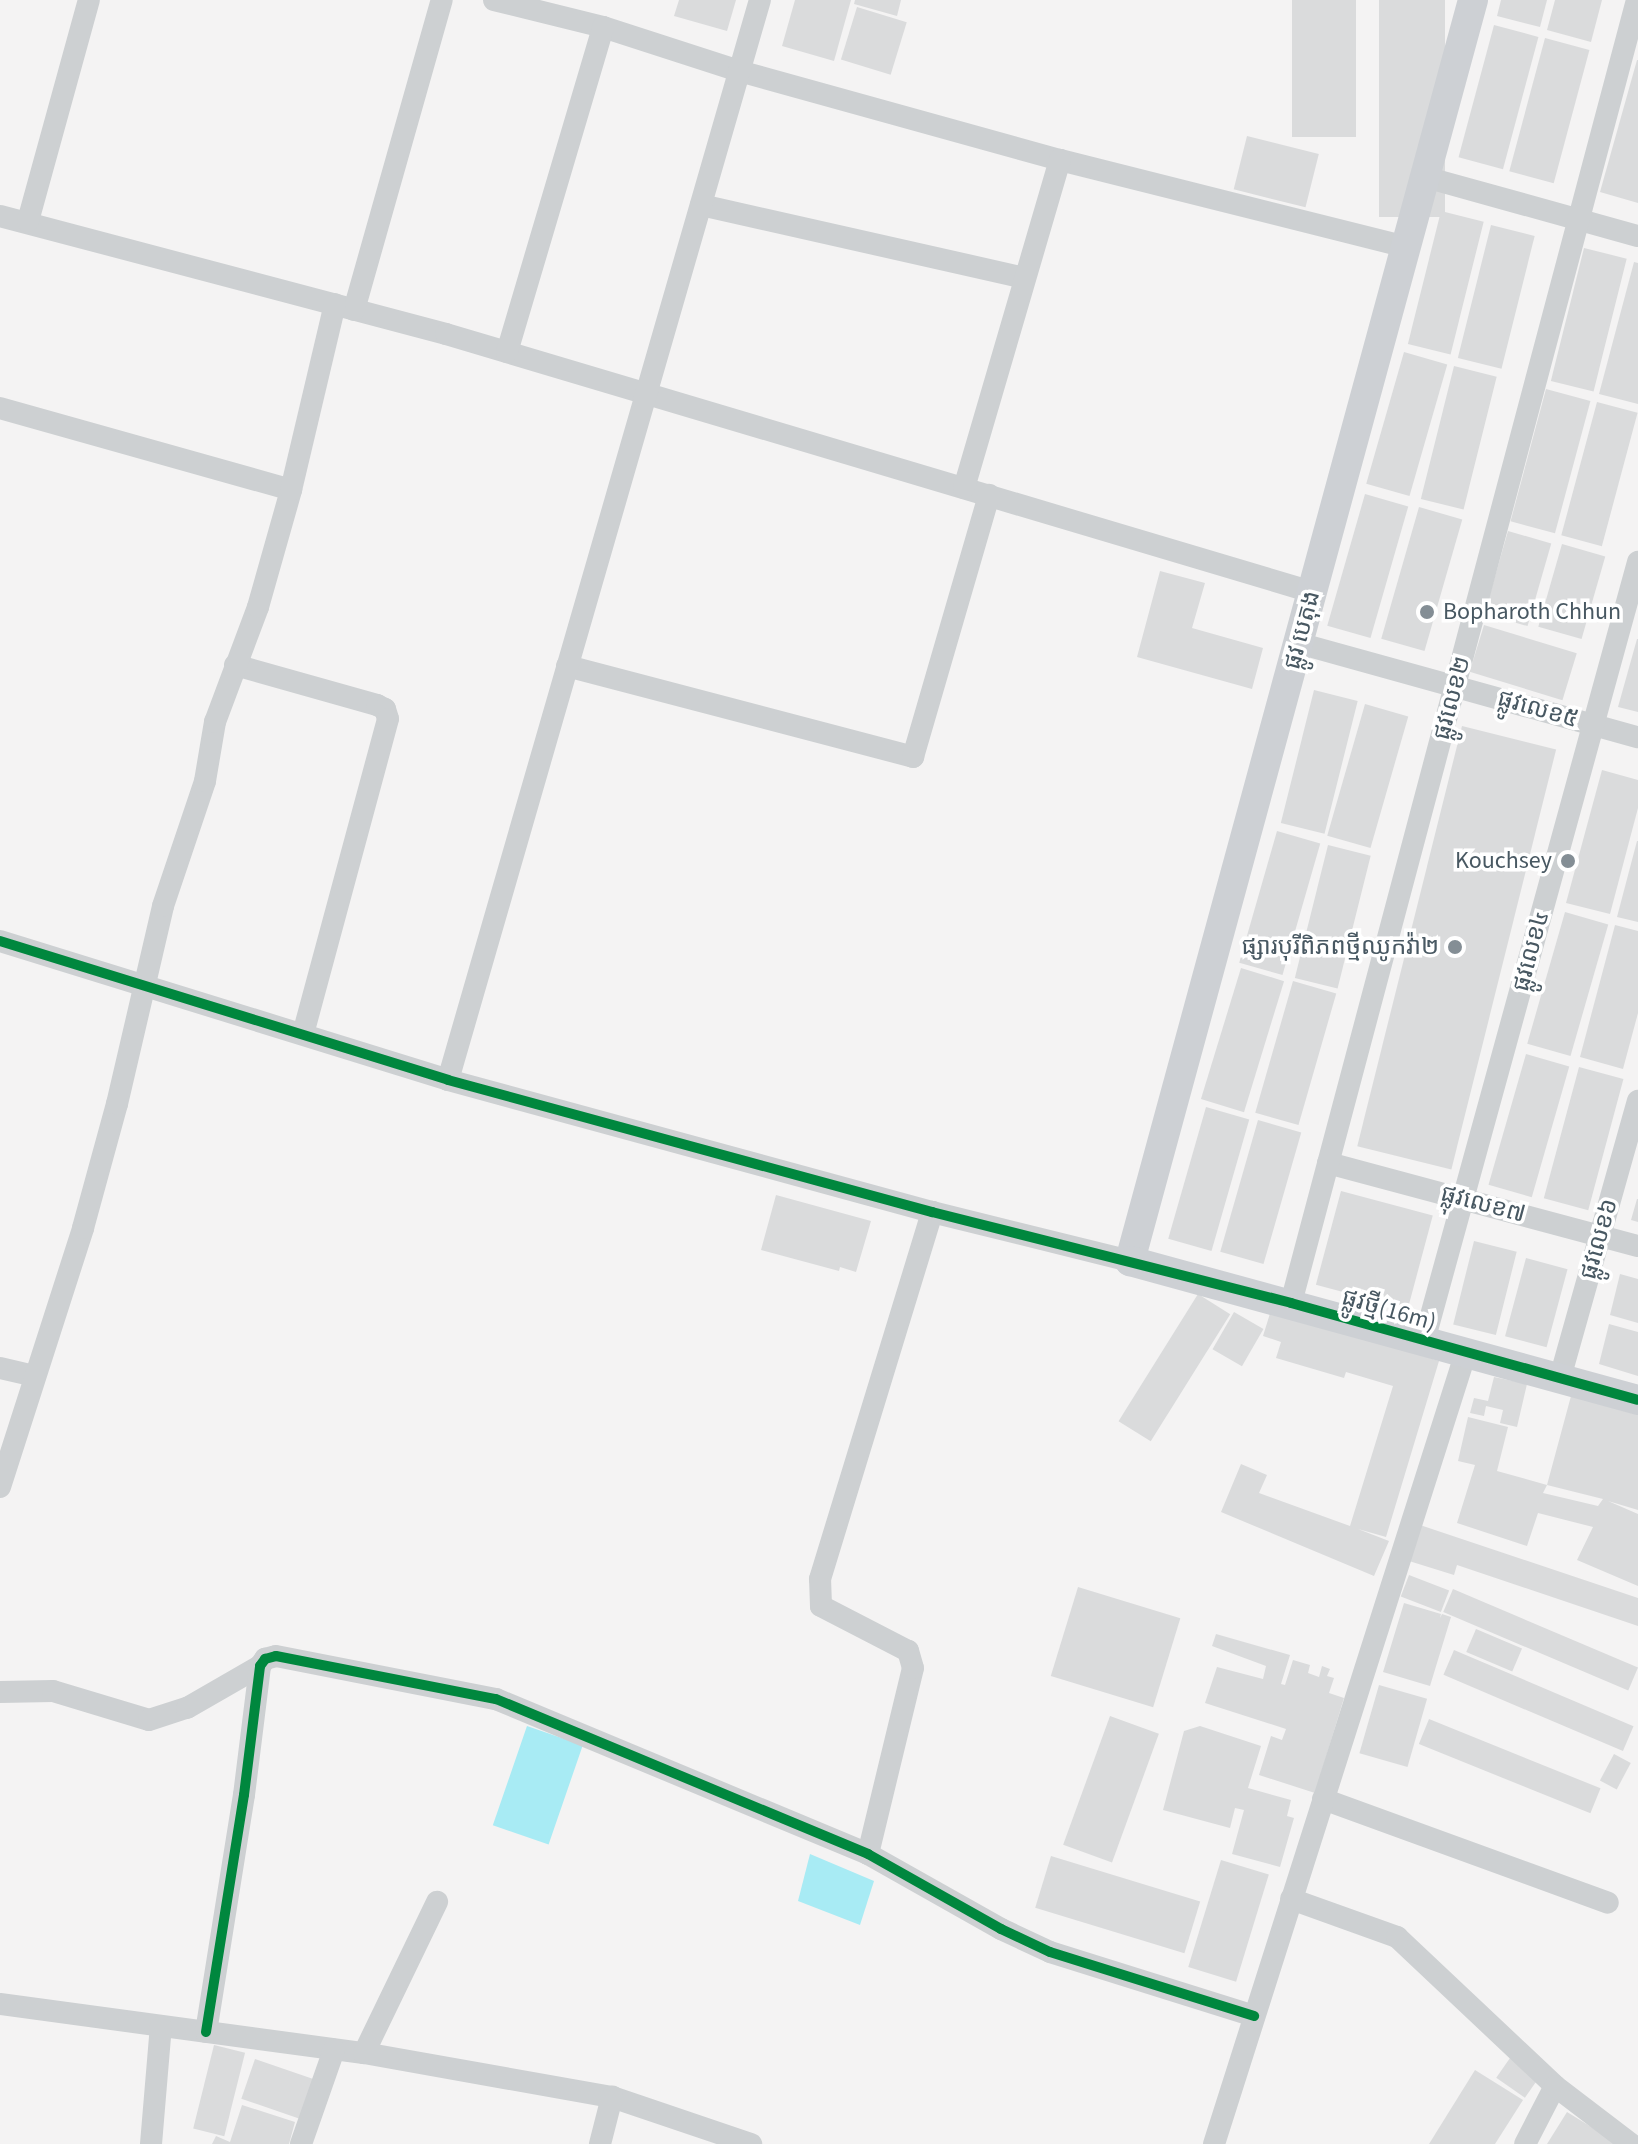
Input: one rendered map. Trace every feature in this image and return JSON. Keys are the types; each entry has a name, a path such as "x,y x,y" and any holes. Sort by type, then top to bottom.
{"street":[{"path":"28,221 89,0"},
{"path":"0,1487 83,1228 146,986 163,906 205,781 215,722 258,607 344,307 442,0"},
{"path":"494,0 603,27 739,71 1060,160 1406,247"},
{"path":"448,1080 760,0"},
{"name":"ផ្លូវ បេតុង","path":"1130,1261 1473,0"},
{"name":"ផ្លូវលេខ២","path":"1291,1303 1637,0"},
{"path":"507,352 603,27"},
{"path":"964,488 1060,160"},
{"path":"1425,177 1638,236"},
{"path":"701,205 1024,278"},
{"path":"0,216 28,221 507,352 1312,592"},
{"path":"0,408 291,490"},
{"path":"567,666 913,757 989,495"},
{"name":"ផ្លូវលេខ៤","path":"1424,1341 1638,562"},
{"name":"ផ្លូវលេខ៥","path":"1298,643 1638,737"},
{"path":"235,665 377,705 385,709 388,719 303,1033"},
{"path":"0,941 448,1080 932,1212 1130,1261"},
{"name":"ផ្លូវលេខ៦","path":"1560,1378 1638,1101"},
{"name":"ផ្លុវលេខ៧","path":"1328,1163 1638,1246"},
{"path":"868,1854 913,1668 908,1651 821,1606 820,1579 932,1212"},
{"name":"ផ្លូវថ្មី(16m)","path":"1130,1261 1638,1400"},
{"path":"1214,2144 1466,1352"},
{"path":"0,1368 34,1376"},
{"path":"0,1692 53,1691 149,1720 187,1708 260,1666 265,1659 276,1656 496,1699 868,1854 1001,1929 1050,1952 1254,2016"},
{"path":"206,2032 244,1795 260,1666"},
{"path":"1323,1799 1608,1903"},
{"path":"1291,1899 1397,1937 1434,1968 1555,2086 1631,2144"},
{"path":"364,2053 437,1902"},
{"path":"0,2004 364,2053 612,2097 751,2144"},
{"path":"151,2144 161,2026"},
{"path":"301,2144 334,2050"},
{"path":"1525,2144 1555,2086"},
{"path":"600,2144 612,2097"}],"water":[{"path":"527,1726 583,1745 549,1844 493,1825"},
{"path":"810,1854 874,1881 860,1925 798,1901"}],"building":[{"path":"679,0 736,0 727,31 674,16"},
{"path":"795,0 851,0 834,61 782,46"},
{"path":"855,0 901,0 897,16 854,4"},
{"path":"1292,0 1356,0 1356,137 1292,137"},
{"path":"1379,0 1445,0 1445,217 1379,217"},
{"path":"1501,0 1547,0 1540,27 1497,16"},
{"path":"1555,0 1602,0 1591,42 1547,30"},
{"path":"857,7 907,22 891,75 841,60"},
{"path":"1494,25 1538,37 1503,169 1459,157"},
{"path":"1545,38 1589,50 1554,183 1509,171"},
{"path":"1638,60 1638,203 1600,192"},
{"path":"1247,136 1319,154 1305,207 1234,189"},
{"path":"1441,211 1484,222 1451,355 1408,344"},
{"path":"1491,225 1535,236 1502,369 1458,358"},
{"path":"1584,248 1627,259 1594,392 1551,381"},
{"path":"1634,262 1638,263 1638,404 1599,394"},
{"path":"1404,352 1447,364 1409,496 1366,484"},
{"path":"1454,366 1497,377 1464,510 1421,499"},
{"path":"1546,389 1590,401 1555,533 1511,521"},
{"path":"1597,402 1638,413 1602,546 1561,535"},
{"path":"1365,494 1408,506 1370,638 1327,626"},
{"path":"1419,507 1462,519 1424,651 1381,639"},
{"path":"1508,531 1551,543 1528,626 1484,614"},
{"path":"1562,544 1605,556 1582,639 1538,627"},
{"path":"1160,571 1205,583 1192,628 1263,648 1252,689 1137,657"},
{"path":"1484,625 1577,653 1562,700 1470,672"},
{"path":"1638,639 1638,712 1618,707"},
{"path":"1314,690 1358,701 1325,834 1281,823"},
{"path":"1365,704 1408,716 1370,848 1327,836"},
{"name":"ផ្សារបុរីពិភពថ្មីឈូកវ៉ា២","path":"1462,726 1556,749 1451,1170 1357,1146"},
{"path":"1602,770 1638,780 1638,808 1610,914 1566,903"},
{"path":"1277,831 1320,843 1282,975 1239,963"},
{"path":"1638,841 1638,922 1617,917"},
{"path":"1328,845 1371,856 1338,989 1295,978"},
{"path":"1565,912 1608,924 1570,1056 1527,1044"},
{"path":"1615,925 1638,931 1638,1013 1623,1069 1580,1057"},
{"path":"1241,968 1284,981 1244,1112 1201,1099"},
{"path":"1293,981 1336,993 1298,1125 1255,1113"},
{"path":"1526,1054 1569,1066 1532,1197 1489,1185"},
{"path":"1579,1067 1623,1079 1588,1210 1544,1198"},
{"path":"1206,1107 1249,1119 1211,1251 1168,1239"},
{"path":"1258,1120 1301,1132 1263,1264 1220,1252"},
{"path":"1341,1191 1433,1216 1408,1309 1316,1285"},
{"path":"776,1195 871,1221 856,1272 840,1267 839,1271 761,1250"},
{"path":"1638,1199 1638,1222 1631,1220"},
{"path":"1474,1241 1517,1252 1496,1335 1453,1324"},
{"path":"1526,1258 1568,1269 1547,1347 1505,1336"},
{"path":"1620,1274 1638,1279 1638,1323 1610,1315"},
{"path":"1198,1294 1230,1314 1151,1441 1119,1421"},
{"path":"1272,1307 1439,1361 1386,1537 1358,1529 1389,1541 1374,1576 1221,1512 1241,1464 1267,1475 1259,1493 1350,1526 1393,1386 1346,1372 1344,1378 1276,1358 1281,1342 1263,1336"},
{"path":"1234,1312 1263,1329 1242,1366 1212,1349"},
{"path":"1609,1324 1638,1332 1638,1376 1599,1364"},
{"path":"1494,1377 1527,1384 1517,1427 1500,1423 1503,1410 1486,1406 1484,1416 1470,1413 1474,1398 1488,1401"},
{"path":"1571,1396 1638,1415 1638,1510 1608,1501 1638,1514 1638,1586 1577,1560 1593,1527 1538,1513 1527,1546 1457,1523 1475,1465 1458,1461 1468,1417 1508,1427 1497,1471 1547,1485","holes":["1547,1485 1603,1499 1598,1506 1543,1493"]},
{"path":"1420,1525 1638,1598 1638,1626 1457,1565 1454,1575 1409,1561"},
{"path":"1409,1575 1449,1590 1441,1612 1401,1596"},
{"path":"1078,1587 1180,1618 1153,1707 1051,1676"},
{"path":"1453,1589 1638,1668 1628,1691 1443,1612"},
{"path":"1404,1603 1441,1614 1440,1618 1442,1614 1451,1617 1430,1686 1383,1672"},
{"path":"1476,1629 1522,1649 1512,1672 1466,1652"},
{"path":"1216,1634 1290,1655 1281,1684 1285,1685 1293,1660 1310,1665 1308,1673 1319,1677 1322,1666 1330,1669 1327,1676 1334,1678 1329,1693 1344,1698 1315,1793 1259,1775 1271,1736 1282,1740 1286,1729 1205,1703 1217,1667 1263,1679 1266,1666 1212,1646"},
{"path":"1454,1650 1633,1726 1623,1751 1443,1675"},
{"path":"1379,1685 1427,1699 1407,1767 1359,1753"},
{"path":"1110,1716 1159,1734 1112,1863 1063,1845"},
{"path":"1429,1719 1601,1788 1590,1813 1419,1744"},
{"path":"1200,1726 1261,1746 1248,1788 1291,1800 1287,1816 1294,1818 1280,1867 1232,1854 1244,1810 1235,1808 1230,1828 1163,1810 1184,1731"},
{"path":"1614,1754 1631,1763 1617,1789 1600,1780"},
{"path":"1051,1856 1200,1902 1184,1953 1035,1908"},
{"path":"1221,1860 1269,1875 1236,1982 1188,1967"},
{"path":"214,2045 245,2053 224,2136 193,2128"},
{"path":"1510,2058 1539,2078 1525,2098 1496,2078"},
{"path":"255,2059 318,2081 305,2121 241,2099"},
{"path":"1475,2070 1523,2100 1495,2144 1429,2144"},
{"path":"242,2105 295,2122 289,2144 212,2144 216,2136 230,2142"},
{"path":"1567,2112 1619,2144 1547,2144"}],"cycle path":[{"path":"0,941 448,1080 932,1212 1291,1303 1638,1400"},
{"path":"206,2032 244,1795 260,1666 265,1659 276,1656 496,1699 868,1854 1001,1929 1050,1952 1254,2016"}],"place":[{"name":"Bopharoth Chhun","path":"1427,612"},
{"name":"Kouchsey","path":"1568,861"},
{"name":"ផ្សារបុរីពិភពថ្មីឈូកវ៉ា២","path":"1455,947"}]}
